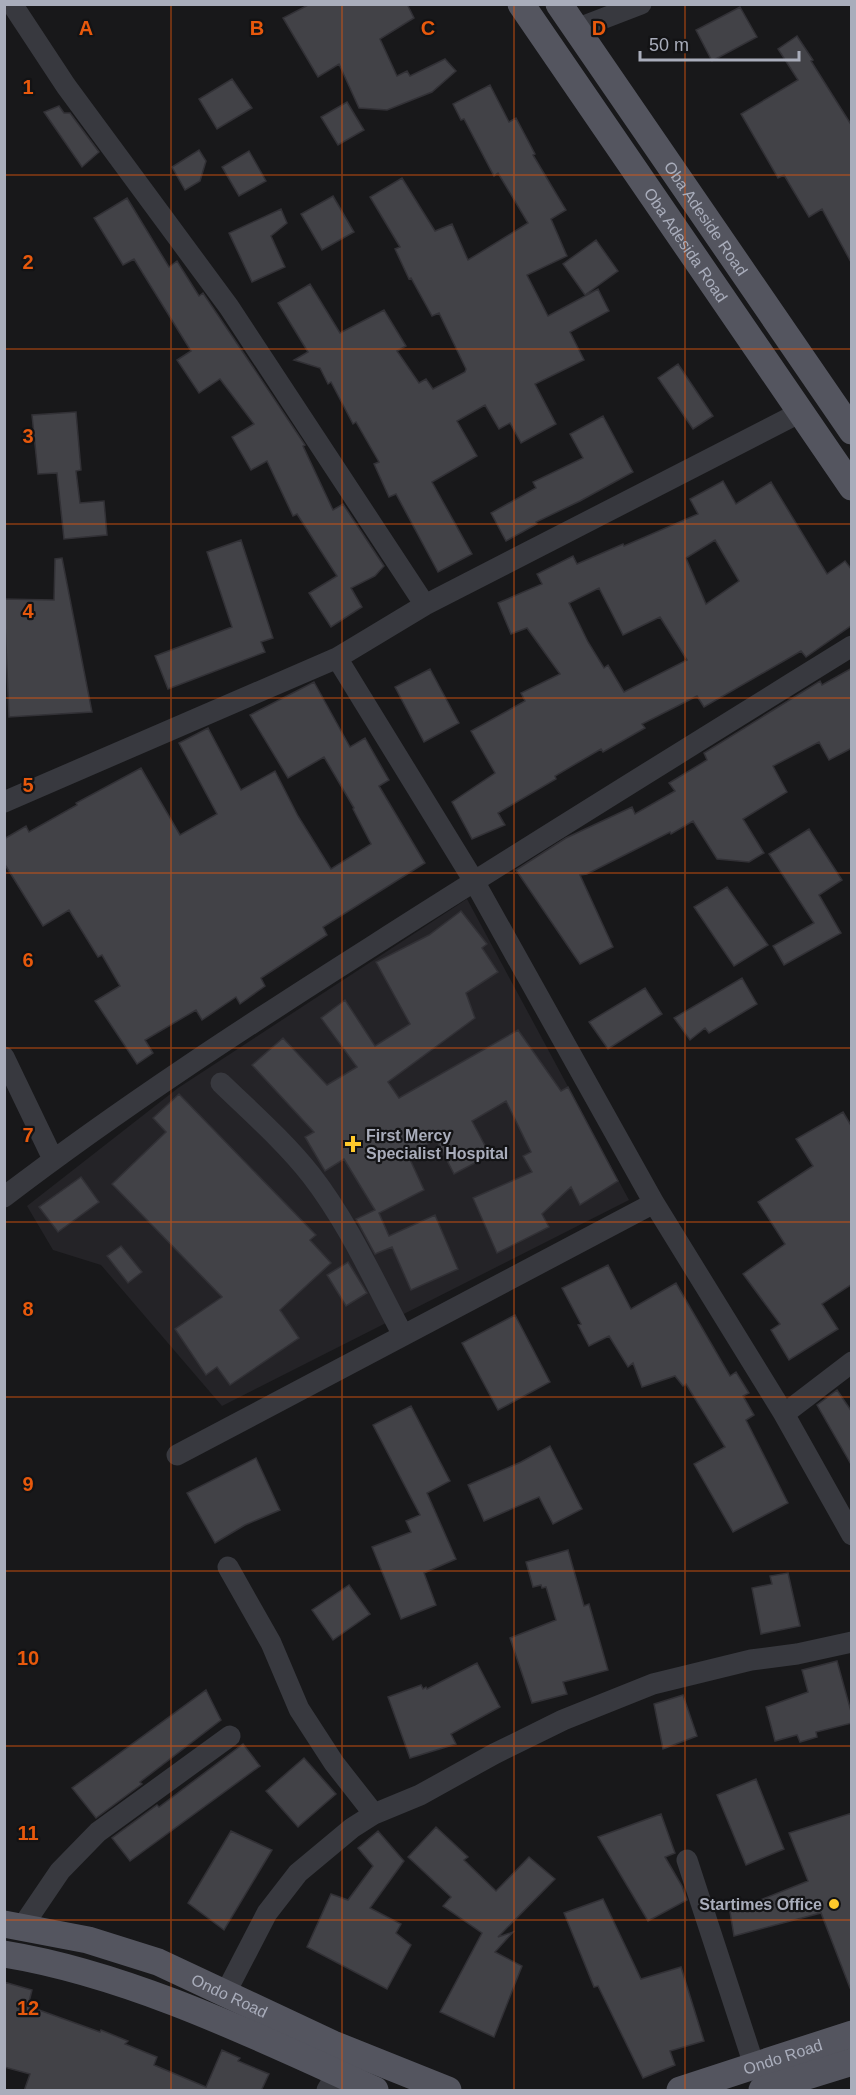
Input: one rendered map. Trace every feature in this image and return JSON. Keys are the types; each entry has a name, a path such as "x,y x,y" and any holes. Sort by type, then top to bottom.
{"main road":[{"name":"Oba Adesida Road","path":"521,4 852,488"},
{"name":"Oba Adeside Road","path":"559,4 852,431"},
{"name":"Ondo Road","path":"13,1926 88,1940 158,1962 333,2044 448,2091"},
{"name":"Ondo Road","path":"4,1954 100,1976 189,2008 332,2082 375,2091"},
{"name":"Ondo Road","path":"680,2091 852,2034"},
{"name":"Ondo Road","path":"762,2091 852,2062"}],"street":[{"path":"12,4 66,86 229,307 425,605"},
{"path":"576,29 641,4"},
{"path":"4,802 337,658 425,605 799,413"},
{"path":"4,1197 201,1055 474,881 852,646"},
{"path":"337,658 474,881 654,1203 784,1414 852,1535"},
{"path":"4,1057 53,1160"},
{"path":"221,1083 311,1175 337,1212 403,1335"},
{"path":"177,1455 654,1203"},
{"path":"784,1414 852,1362"},
{"path":"228,1566 271,1643 299,1709 334,1763 375,1814"},
{"path":"225,1994 267,1913 298,1873 352,1828 375,1814 420,1795 494,1754 563,1720 653,1684 751,1660 797,1654 852,1642"},
{"path":"13,1926 60,1871 98,1832 230,1736"},
{"path":"687,1860 754,2065"}],"shaded area":[{"name":"First Mercy Specialist Hospital","path":"467,899 629,1200 222,1406 101,1265 53,1250 27,1206 178,1088"}],"building":[{"path":"310,4 407,4 414,18 380,39 397,76 407,71 410,76 445,59 456,71 432,92 387,110 359,108 339,64 318,77 283,18"},
{"path":"740,7 757,37 712,61 696,30"},
{"path":"797,36 852,126 852,264 822,209 809,217 784,175 778,178 741,114 798,80 778,49"},
{"path":"232,79 252,108 217,129 199,99"},
{"path":"490,85 509,122 516,118 535,154 533,155 566,210 551,219 567,256 527,275 548,316 598,289 609,311 570,332 584,360 535,384 556,424 521,443 510,423 499,429 485,405 457,421 477,456 432,482 472,554 438,572 396,494 389,497 374,464 379,462 356,422 353,424 331,382 328,384 320,368 294,360 308,352 278,303 310,284 340,333 384,310 406,346 397,351 419,383 426,379 433,389 465,372 466,369 439,313 432,316 411,278 409,279 395,249 400,247 370,197 402,178 435,231 452,224 468,260 528,223 498,173 494,176 464,119 461,120 453,104"},
{"path":"347,102 364,130 338,145 321,117"},
{"path":"59,106 64,113 70,113 99,152 82,167 44,112"},
{"path":"199,150 206,161 200,181 185,190 172,167"},
{"path":"249,151 266,181 239,196 222,167"},
{"path":"333,196 354,232 322,250 301,214"},
{"path":"127,198 169,267 177,261 199,296 203,293 305,445 303,446 333,510 343,504 384,566 375,576 351,588 362,607 331,627 309,593 337,576 297,514 293,516 267,461 251,470 232,437 254,424 220,379 199,393 177,360 191,351 134,259 123,265 94,218"},
{"path":"281,209 287,223 271,236 285,267 252,282 229,233"},
{"path":"596,240 618,271 585,295 563,264"},
{"path":"678,364 713,416 693,429 658,378"},
{"path":"76,412 81,470 76,471 80,503 104,501 107,535 64,539 57,473 38,474 32,415"},
{"path":"603,416 633,472 536,522 537,524 506,541 491,513 536,488 533,482 583,458 570,434"},
{"path":"723,481 736,504 771,482 827,574 845,561 852,570 852,625 806,657 801,651 704,707 697,696 642,724 645,728 603,752 601,749 498,813 505,825 472,839 452,802 495,773 471,731 525,701 521,693 560,674 527,628 511,634 498,603 542,584 537,574 573,556 577,564 698,514 690,499","holes":["715,540 739,581 706,604 686,558","599,588 623,635 660,617 687,660 624,692 608,665 604,668 569,603"]},
{"path":"241,540 273,638 261,642 265,652 168,689 155,656 232,627 207,552"},
{"path":"62,558 92,712 9,717 4,599 54,600 55,559"},
{"path":"852,668 852,748 829,760 819,742 773,766 787,792 743,819 764,853 749,862 717,859 693,821 671,834 670,832 587,874 580,875 613,947 580,964 516,870 566,838 632,807 635,814 675,791 669,783 707,760 704,753 820,681 822,685"},
{"path":"430,669 459,723 424,742 395,687"},
{"path":"314,682 350,747 365,738 389,780 379,786 425,863 323,927 327,935 261,978 265,986 240,1004 236,997 202,1020 196,1010 145,1040 153,1053 137,1064 95,1001 120,986 102,955 98,957 69,910 43,926 4,863 4,839 26,826 29,832 77,805 76,803 141,768 180,835 217,814 179,743 208,728 241,790 275,771 298,816 331,869 371,844 354,808 324,757 288,778 250,715"},
{"path":"809,829 842,880 819,895 841,933 784,965 773,946 814,923 769,854"},
{"path":"727,887 768,945 734,966 694,907"},
{"path":"461,911 487,944 482,948 498,972 466,993 475,1018 388,1082 399,1098 518,1030 561,1091 568,1087 618,1181 580,1205 571,1187 542,1214 549,1227 497,1253 473,1198 532,1172 523,1156 531,1152 506,1101 472,1121 490,1155 454,1174 436,1139 408,1155 424,1190 379,1213 389,1236 435,1215 458,1269 411,1290 392,1247 375,1254 356,1219 375,1210 344,1159 325,1171 305,1137 314,1132 252,1065 283,1038 327,1085 357,1067 321,1018 345,1000 375,1046 410,1024 376,962 429,935"},
{"path":"742,978 757,1004 709,1033 705,1028 690,1040 674,1018"},
{"path":"645,988 662,1014 608,1049 589,1022"},
{"path":"179,1094 316,1235 310,1240 331,1263 280,1310 299,1338 230,1385 217,1367 206,1375 175,1329 222,1297 112,1184 166,1132 153,1118"},
{"path":"843,1112 852,1127 852,1284 822,1304 838,1329 789,1360 771,1330 780,1324 743,1274 785,1244 758,1202 813,1166 796,1139"},
{"path":"81,1177 99,1202 58,1232 39,1207"},
{"path":"121,1246 142,1272 128,1283 107,1256"},
{"path":"348,1262 367,1293 346,1306 327,1275"},
{"path":"608,1265 631,1309 676,1283 730,1376 736,1372 749,1393 743,1396 754,1415 746,1420 788,1503 733,1532 694,1464 725,1447 686,1384 683,1386 675,1376 642,1387 633,1363 628,1367 609,1336 589,1346 578,1325 581,1324 562,1288"},
{"path":"515,1315 550,1382 498,1410 462,1343"},
{"path":"837,1390 852,1412 852,1466 817,1405"},
{"path":"411,1406 450,1481 427,1493 456,1559 424,1573 436,1605 401,1619 372,1547 411,1532 406,1521 420,1515 373,1425"},
{"path":"550,1446 582,1509 553,1524 539,1497 484,1521 468,1485 521,1462"},
{"path":"256,1458 280,1510 245,1525 215,1543 187,1493"},
{"path":"568,1550 584,1606 589,1604 608,1670 563,1682 567,1694 532,1703 510,1638 556,1620 546,1587 542,1588 541,1585 533,1587 526,1562"},
{"path":"788,1573 800,1626 761,1634 752,1588 772,1584 770,1576"},
{"path":"349,1585 370,1614 333,1640 312,1610"},
{"path":"837,1661 852,1715 852,1723 816,1732 817,1737 800,1742 797,1735 775,1741 766,1707 808,1692 802,1670"},
{"path":"477,1663 500,1707 451,1734 456,1744 410,1758 388,1697 421,1685 423,1689 426,1687 427,1689"},
{"path":"206,1690 221,1720 96,1818 72,1788"},
{"path":"683,1695 697,1736 663,1749 654,1704"},
{"path":"243,1744 260,1766 130,1861 112,1838 157,1805 159,1807"},
{"path":"304,1758 336,1794 298,1827 266,1791"},
{"path":"756,1779 784,1849 746,1865 717,1795"},
{"name":"Startimes Office","path":"852,1813 852,1988 850,1988 821,1913 734,1936 730,1912 808,1881 789,1833"},
{"path":"661,1814 675,1853 665,1857 682,1886 687,1900 648,1921 598,1837"},
{"path":"436,1827 468,1857 464,1860 496,1891 529,1857 555,1879 498,1937 513,1932 495,1952 522,1966 494,2037 440,2012 482,1933 443,1906 451,1897 408,1857"},
{"path":"231,1831 272,1850 224,1930 188,1903"},
{"path":"378,1831 404,1861 370,1908 401,1924 396,1933 411,1945 387,1989 307,1947 331,1894 348,1900 373,1866 358,1848"},
{"path":"603,1899 641,1979 681,1967 704,2041 670,2051 675,2065 643,2078 598,1986 594,1987 564,1913"},
{"path":"4,1982 32,1990 28,2006 128,2041 125,2044 157,2057 154,2065 206,2087 222,2050 240,2058 238,2061 269,2074 261,2091 24,2091 30,2074 4,2067"}],"place":[{"name":"First Mercy Specialist Hospital","path":"353,1144"},
{"name":"Startimes Office","path":"834,1904"}]}
